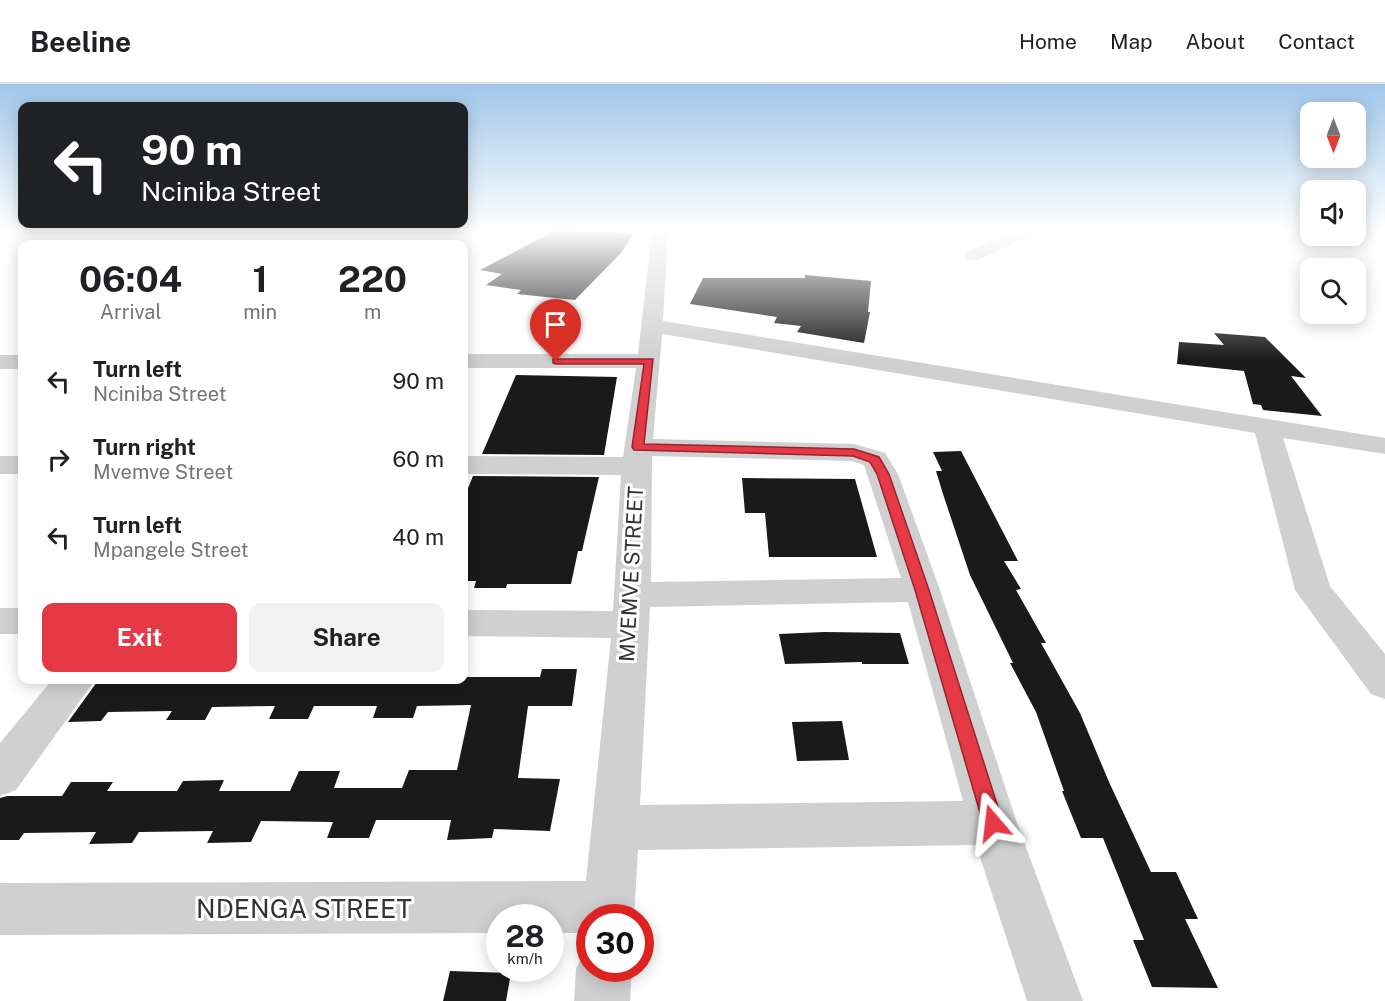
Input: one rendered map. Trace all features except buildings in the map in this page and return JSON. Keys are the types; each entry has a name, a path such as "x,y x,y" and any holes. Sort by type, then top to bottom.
{"street":[{"name":"MVEMVE STREET","path":"609,904 631,610 637,456 656,274"},
{"path":"468,361 650,344 1385,446"},
{"path":"0,362 18,362"},
{"path":"1267,428 1314,590 1385,683"},
{"path":"468,465 637,456 854,453 875,459 883,474 922,590 993,823 1055,1001"},
{"path":"0,465 18,465"},
{"path":"468,623 922,590"},
{"path":"0,621 18,621"},
{"path":"0,776 72,684"},
{"path":"615,828 993,823"},
{"name":"NDENGA STREET","path":"0,909 576,912"},
{"path":"602,1001 603,982"}],"route":[{"path":"556,361 649,361 638,447 854,453 875,459 883,474 922,590 993,823"}]}
